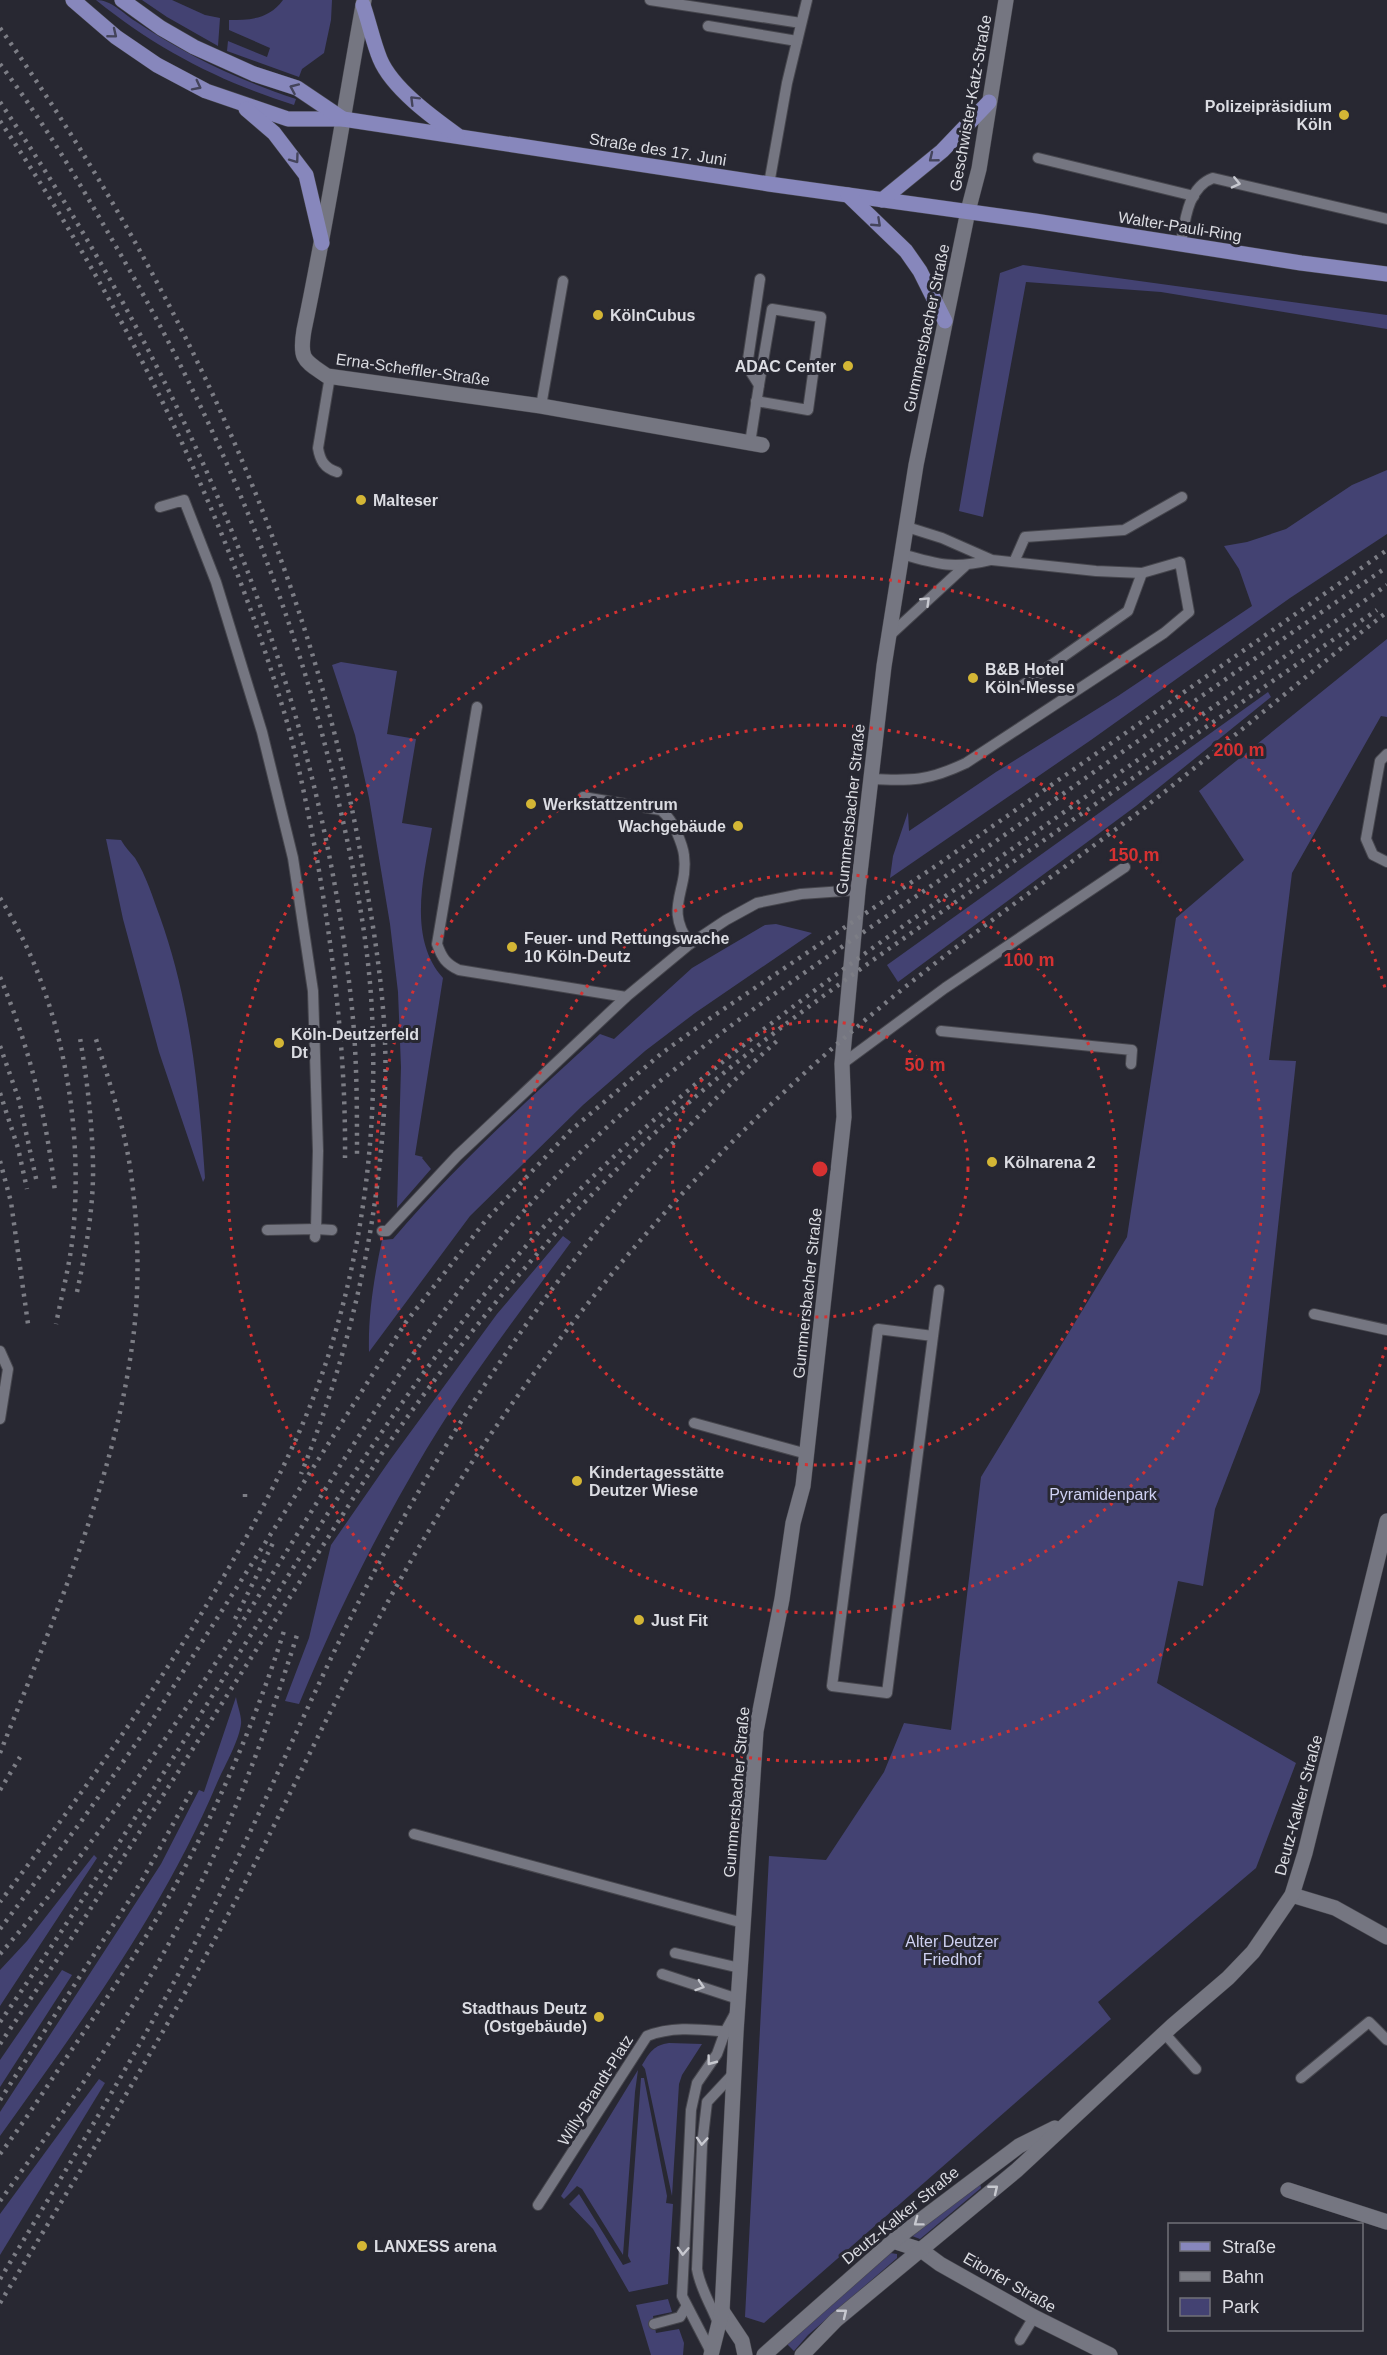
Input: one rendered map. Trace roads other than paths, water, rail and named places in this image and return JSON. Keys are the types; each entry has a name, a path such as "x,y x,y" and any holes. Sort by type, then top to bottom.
{"main road":[{"name":"Straße des 17. Juni","path":"73,0 116,37 157,65 207,91 288,119 343,118 769,184 968,211"},
{"name":"Straße des 17. Juni","path":"122,0 160,28 194,47 254,74 297,88 343,118"},
{"path":"364,2 380,60 390,75 422,107 460,136"},
{"path":"882,200 942,150 989,102"},
{"path":"239,103 274,133 306,175 322,243"},
{"path":"848,195 906,251 920,271 945,321"},
{"name":"Walter-Pauli-Ring","path":"968,211 1301,263 1387,274"}],"street":[{"name":"Geschwister-Katz-Straße","path":"968,211 979,169 1006,0"},
{"name":"Erna-Scheffler-Straße","path":"364,2 322,243 301,348 306,362 330,376 541,406 756,444"},
{"name":"Gummersbacher Straße","path":"711,2353 720,2317 734,2073 731,2032 738,2004 756,1731 782,1599 793,1523 803,1486 807,1454 844,1117 842,1064 858,890 889,637 916,465 968,211"},
{"name":"Deutz-Kalker Straße","path":"802,2355 836,2320 1017,2170 1228,1978 1253,1952 1292,1895 1315,1818 1387,1521"},
{"path":"1292,1895 1335,1908 1387,1937"},
{"name":"Deutz-Kalker Straße","path":"764,2355 893,2241 1019,2146 1071,2120"},
{"path":"1288,2190 1387,2222"},
{"name":"Eitorfer Straße","path":"893,2241 921,2250 940,2264 1034,2317 1110,2355"},
{"path":"720,2317 742,2342 745,2355"}],"lane":[{"path":"650,0 801,22"},
{"path":"769,184 774,147 807,0"},
{"path":"708,26 797,41"},
{"path":"1038,158 1194,196"},
{"path":"1181,243 1185,215 1194,196 1204,181 1213,178 1387,219"},
{"path":"759,385 747,366 760,279"},
{"path":"541,406 563,281"},
{"path":"756,401 808,410 821,317 772,309 756,401 756,444"},
{"path":"330,376 318,448 319,458 337,472"},
{"path":"1014,562 1025,537 1124,530 1182,496"},
{"path":"160,507 184,500 192,518 216,582 262,732 293,858 313,991 318,1151 316,1233"},
{"path":"907,527 942,538 992,560"},
{"path":"871,779 903,781 931,778 966,763 1164,633 1189,612 1180,562 1142,573 992,560 964,566 932,563 902,554"},
{"path":"889,637 964,566"},
{"path":"1020,687 1128,611 1142,573"},
{"path":"477,707 437,944 441,956 448,965 459,970 626,997"},
{"path":"1387,754 1380,761 1366,839 1373,855 1387,862"},
{"path":"583,797 661,810 668,816 685,856 676,910 682,933 690,944"},
{"path":"842,1064 945,988 1125,867"},
{"path":"382,1231 387,1231 457,1156 626,997 690,944 757,903 801,894 858,890"},
{"path":"941,1031 1132,1050 1131,1064"},
{"path":"267,1230 316,1233 332,1230"},
{"path":"933,1336 878,1329 832,1686 887,1693 939,1290"},
{"path":"1314,1314 1387,1329"},
{"path":"0,1351 8,1369 0,1419"},
{"path":"694,1423 807,1454"},
{"path":"414,1834 743,1923"},
{"path":"675,1953 740,1968"},
{"path":"662,1974 738,2004"},
{"path":"1301,2078 1369,2022 1387,2040"},
{"name":"Willy-Brandt-Platz","path":"538,2205 647,2036 675,2029 731,2032"},
{"path":"711,2353 686,2307 682,2296 681,2276 693,2094 702,2074 731,2032"},
{"path":"1164,2034 1196,2069"},
{"path":"720,2317 699,2283 696,2269 702,2145 707,2102 734,2073"},
{"path":"654,2324 680,2317 686,2307"},
{"path":"1020,2340 1034,2317"}],"railway":[{"path":"0,28 64,123 124,222 178,324 228,428 272,535 309,644 340,754 363,867 376,950 385,1034 385,1090 377,1189 360,1286 334,1381 301,1474"},
{"path":"0,64 60,152 150,307 216,439 272,575 317,715 352,864 369,969 373,1041 371,1129 361,1217 343,1304 331,1347 306,1416 275,1483 203,1611 105,1759 0,1902"},
{"path":"0,102 66,205 127,310 182,418 231,529 273,642 307,759 333,877 353,1019 357,1158"},
{"path":"0,121 86,258 162,401 228,549 256,625 292,741 317,859 338,1008 345,1158"},
{"path":"0,1929 80,1823 149,1725 406,1322 486,1220 570,1131 662,1053 709,1019 940,863 1387,550"},
{"path":"0,1954 72,1867 171,1731 233,1637 352,1446 447,1307 517,1219 565,1167 669,1074 780,990 1387,567"},
{"path":"0,2022 104,1866 328,1512 388,1423 450,1337 484,1295 569,1200 677,1100 791,1008 910,921 1387,585"},
{"path":"0,2044 75,1933 386,1447 476,1327 574,1214 684,1106 809,1007 1130,780 1377,610"},
{"path":"0,2303 181,2001 237,1898 357,1659 424,1539 474,1459 528,1381 616,1269 714,1160 784,1092 857,1027 956,948 1144,808 1387,612"},
{"path":"0,898 21,935 39,975 64,1060 71,1104 76,1191 68,1268 56,1324"},
{"path":"0,977 20,1029 42,1110 55,1192"},
{"path":"0,1753 59,1606 94,1506 122,1404 134,1332 138,1267 132,1181 122,1126 95,1036"},
{"path":"77,1292 89,1228 93,1179 90,1116 80,1038"},
{"path":"0,2279 169,1992 240,1854 333,1653 373,1574 412,1502 456,1430 502,1359 604,1222 717,1097 777,1041"},
{"path":"0,1046 19,1100 37,1183"},
{"path":"0,1093 18,1148 27,1189"},
{"path":"0,1161 11,1202 28,1324"},
{"path":"245,1494 245,1499"},
{"path":"235,1619 274,1541"},
{"path":"0,2154 111,1991 171,1892 214,1810 240,1751 284,1631"},
{"path":"0,2201 91,2071 174,1935 221,1840 242,1790 297,1635"},
{"path":"0,1790 20,1757"},
{"path":"0,2100 141,1882 193,1788"}],"place":[{"name":"Polizeipräsidium Köln","path":"1344,115"},
{"name":"KölnCubus","path":"598,315"},
{"name":"ADAC Center","path":"848,366"},
{"name":"Malteser","path":"361,500"},
{"name":"B&B Hotel Köln-Messe","path":"973,678"},
{"name":"Werkstattzentrum","path":"531,804"},
{"name":"Wachgebäude","path":"738,826"},
{"name":"Feuer- und Rettungswache 10 Köln-Deutz","path":"512,947"},
{"name":"Köln-Deutzerfeld Dt","path":"279,1043"},
{"name":"Kölnarena 2","path":"992,1162"},
{"name":"Kindertagesstätte Deutzer Wiese","path":"577,1481"},
{"name":"Just Fit","path":"639,1620"},
{"name":"Stadthaus Deutz (Ostgebäude)","path":"599,2017"},
{"name":"LANXESS arena","path":"362,2246"}],"park label":[{"name":"Pyramidenpark","path":"1103,1494"},
{"name":"Alter Deutzer Friedhof","path":"952,1950"}]}
